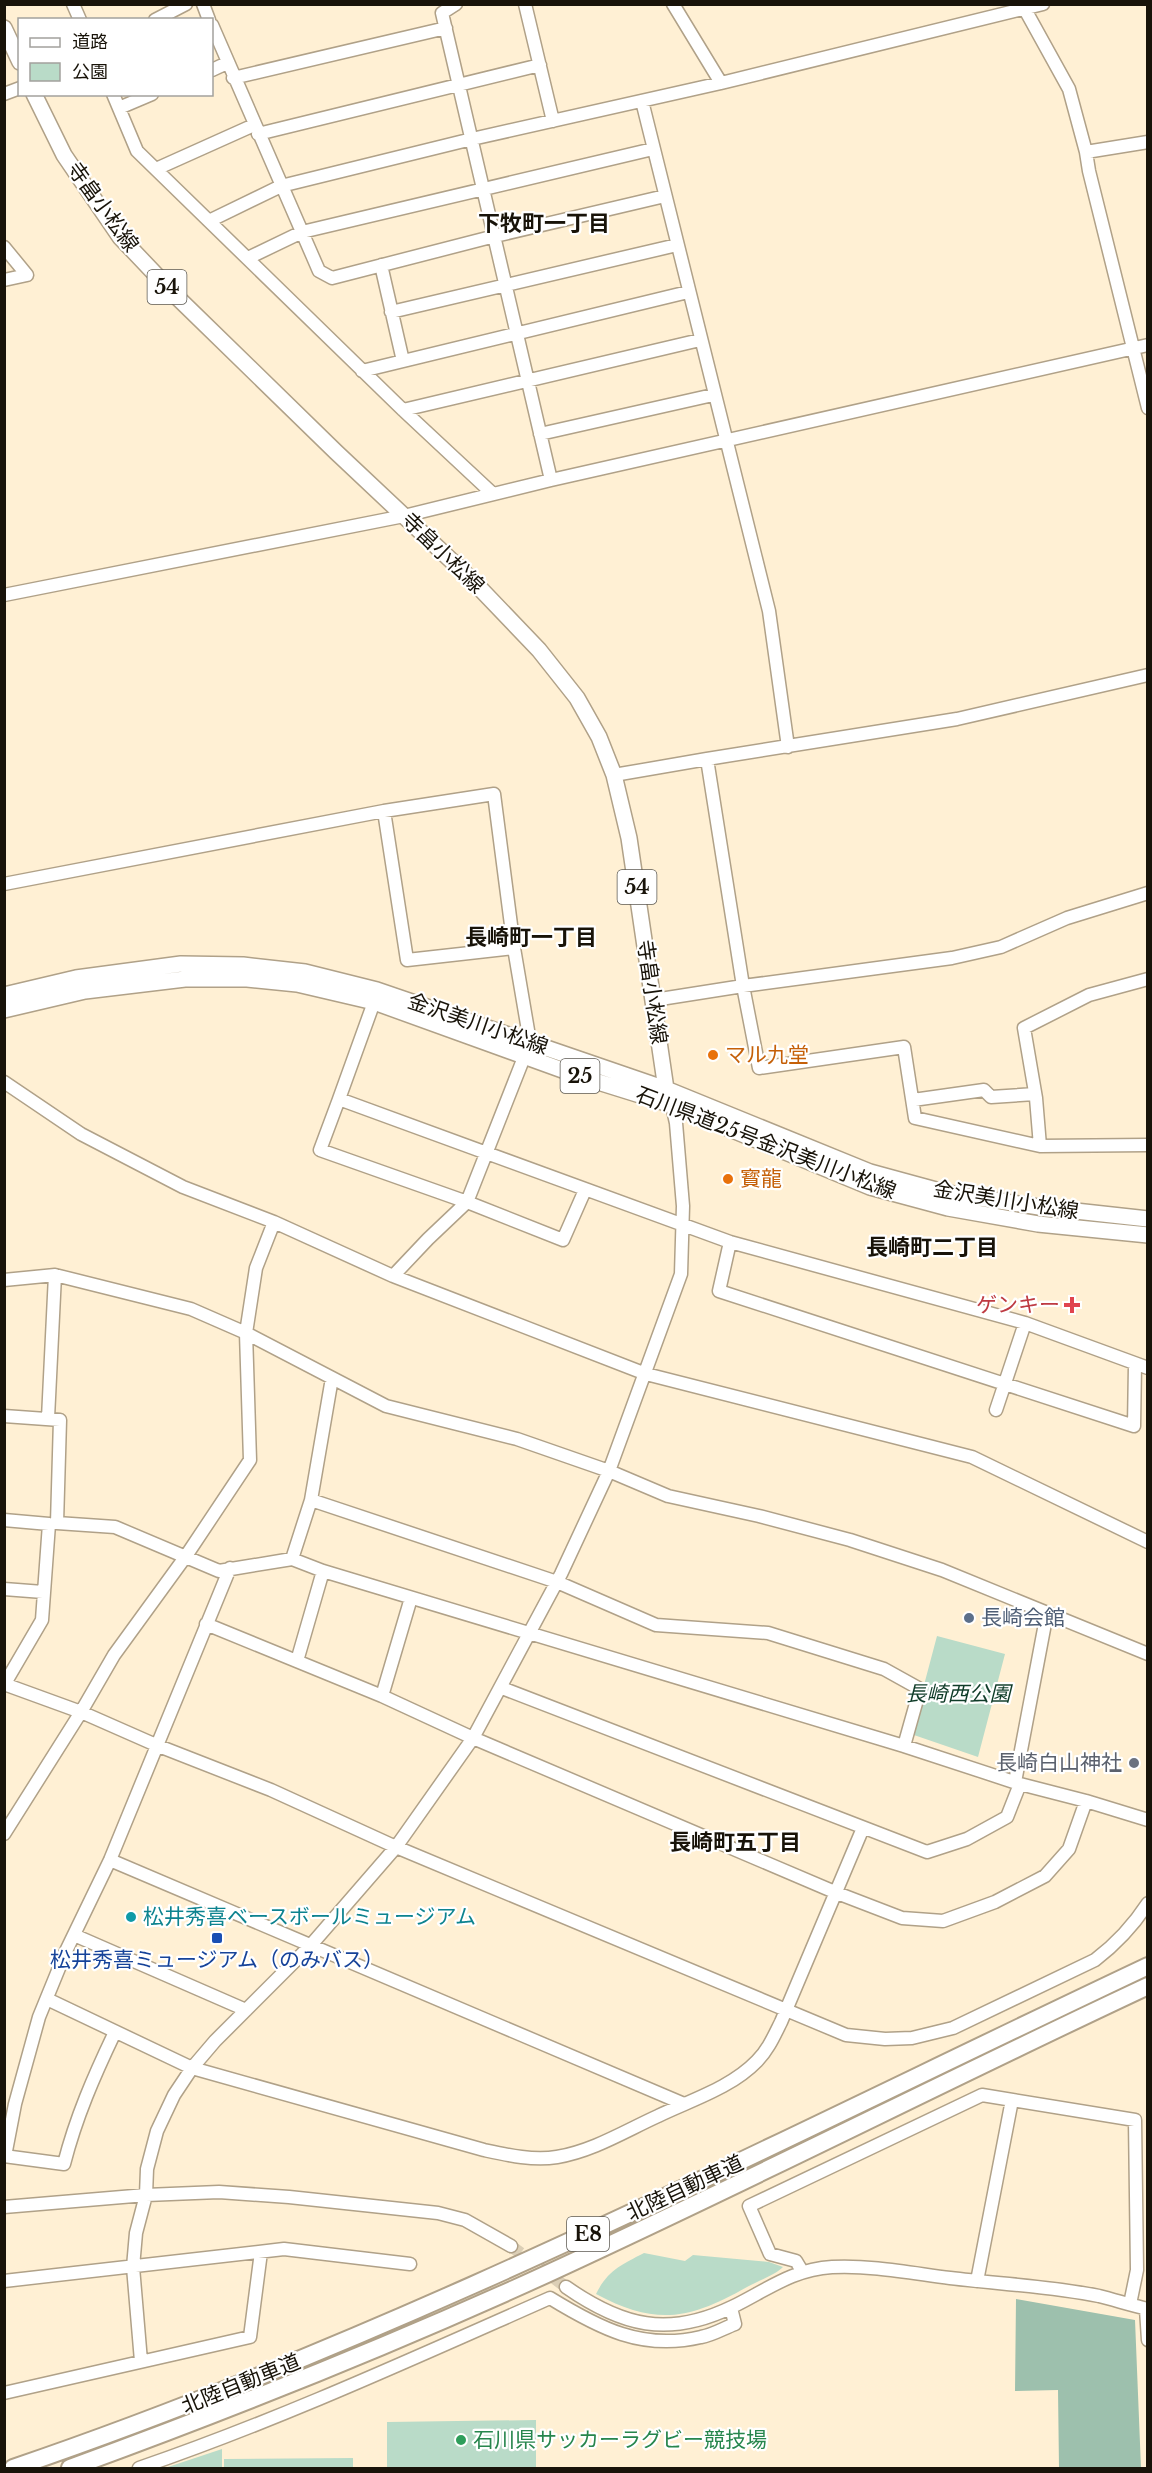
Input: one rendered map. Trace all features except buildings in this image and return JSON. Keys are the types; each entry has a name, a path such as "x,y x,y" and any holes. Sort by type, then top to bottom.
{"highway":[{"name":"北陸自動車道","path":"13,2469 170,2413 279,2370 507,2271 1148,1966"},
{"name":"北陸自動車道","path":"70,2469 285,2387 516,2288 1148,1986"}],"main road":[{"path":"4,28 18,58"},
{"name":"寺畠小松線","path":"35,96 64,155 120,237 179,299 472,579 539,650 577,698 599,737 614,775 629,837 666,1089 672,1105"},
{"name":"金沢美川小松線","path":"4,995 76,978 181,964 243,965 305,972 377,990 528,1049 666,1089 870,1172 947,1193 1039,1207 1148,1219"},
{"name":"石川県道25号金沢美川小松線","path":"4,1010 86,991 185,979 247,979 287,983 374,1002 528,1049 579,1076 672,1105 870,1187 948,1208 1038,1224 1148,1235"}],"street":[{"path":"73,4 79,18"},
{"path":"159,18 186,4"},
{"path":"456,4 442,13 551,480"},
{"path":"525,4 553,121"},
{"path":"673,4 721,82"},
{"path":"209,221 281,186 1043,4"},
{"path":"1023,7 1069,89 1148,408"},
{"path":"213,28 233,78 319,271 332,278 495,236 665,196"},
{"path":"233,78 446,28"},
{"path":"213,70 227,63"},
{"path":"156,169 256,129 540,65"},
{"path":"113,96 137,150 362,371 493,494"},
{"path":"118,108 147,96"},
{"path":"642,101 713,395 728,441 769,611 788,747"},
{"path":"1086,152 1148,142"},
{"path":"248,258 302,232 653,149"},
{"path":"391,312 677,245"},
{"path":"4,247 27,275 4,280"},
{"path":"381,265 403,361"},
{"path":"362,371 688,292"},
{"path":"403,410 700,340"},
{"path":"4,595 404,516 551,480 1148,345"},
{"path":"540,434 713,395"},
{"path":"614,775 957,718 1148,675"},
{"path":"707,759 743,986 759,1068 904,1047 915,1118 1040,1146 1148,1145"},
{"path":"4,884 384,811 494,794 528,1049 467,1202 393,1276"},
{"path":"384,811 407,960 514,948"},
{"path":"654,1000 952,958 1001,946 1067,918 1148,893"},
{"path":"1040,1146 1035,1094 1024,1028 1089,995 1148,980"},
{"path":"374,1002 320,1150 467,1202 563,1240 585,1190"},
{"path":"4,1082 81,1134 183,1187 274,1222 393,1276 646,1374 972,1457 1148,1542"},
{"path":"913,1100 984,1090 991,1097 1035,1094"},
{"path":"339,1099 730,1242 1025,1323 1148,1368"},
{"path":"141,2361 133,2267 136,2233 146,2194 147,2169 157,2131 174,2095 192,2068 246,2010 311,1946 396,1847 473,1738 502,1688 557,1582 609,1471 681,1274 682,1225 676,1123 672,1105"},
{"path":"4,1834 114,1655 186,1556 250,1460 246,1333 256,1268 274,1222"},
{"path":"730,1242 719,1292 1134,1426 1135,1365"},
{"path":"48,1418 56,1275"},
{"path":"4,1280 56,1275 191,1309 246,1333 386,1406 517,1439 609,1471 668,1496 759,1516 912,1560 942,1570 1148,1654"},
{"path":"996,1410 1025,1323"},
{"path":"292,1559 311,1500 332,1378"},
{"path":"4,1416 60,1420 57,1523 115,1527 219,1571 292,1559 323,1571 529,1634 904,1746 1018,1783 1148,1820"},
{"path":"311,1500 557,1582 656,1625 768,1633 884,1669 920,1689 904,1746"},
{"path":"4,1520 49,1524 42,1620 5,1685 81,1712 156,1745 271,1790 396,1847 846,2035 885,2039 912,2038 953,2028 1095,1960 1115,1944 1136,1922 1148,1903"},
{"path":"115,2032 89,2085 74,2124 64,2164 5,2156 15,2104 36,2027 74,1935 110,1860 230,1568"},
{"path":"297,1661 323,1571"},
{"path":"4,1589 43,1592"},
{"path":"382,1696 411,1598"},
{"path":"502,1688 927,1852 967,1839 1007,1817 1018,1783 1047,1613"},
{"path":"207,1624 382,1696 473,1738 837,1893 902,1918 943,1921 995,1902 1045,1876 1069,1848 1086,1801"},
{"path":"47,1999 192,2068 484,2150 521,2157 556,2157 594,2147 684,2104 742,2074 758,2060 770,2045 787,2009 863,1828"},
{"path":"110,1860 684,2104"},
{"path":"74,1935 246,2010"},
{"path":"802,2271 796,2261 770,2254 749,2206 982,2095 1136,2120 1137,2270 1130,2304"},
{"path":"977,2281 1012,2100"},
{"path":"4,2207 146,2194 219,2192 406,2208 465,2220 511,2246"},
{"path":"4,2281 284,2249 410,2264"},
{"path":"4,2393 250,2337 261,2252"},
{"path":"566,2286 609,2313 629,2320 652,2324 673,2324 696,2320 731,2308 802,2271 832,2267 859,2268 1098,2296 1147,2309 1148,2340"},
{"path":"139,2469 196,2449 372,2377 550,2298 591,2323 629,2338 662,2342 702,2337 735,2324 731,2308"}],"green space":[{"name":"長崎西公園","path":"937,1636 1005,1654 978,1757 911,1734"},
{"path":"644,2253 685,2261 693,2255 769,2262 783,2267 707,2307 672,2315 655,2315 637,2311 596,2294 610,2274"},
{"path":"1016,2299 1135,2320 1141,2468 1059,2468 1058,2390 1015,2391"},
{"name":"石川県サッカーラグビー競技場","path":"536,2420 536,2468 387,2468 387,2422"},
{"path":"222,2449 222,2468 165,2468"},
{"path":"353,2458 353,2468 224,2468 224,2459"}],"tunnel":[{"path":"511,2246 566,2287"}],"place":[{"name":"マル九堂","path":"713,1055"},
{"name":"寳龍","path":"728,1179"},
{"name":"ゲンキー","path":"1072,1305"},
{"name":"長崎会館","path":"969,1618"},
{"name":"長崎白山神社","path":"1134,1763"},
{"name":"松井秀喜ベースボールミュージアム","path":"131,1917"},
{"name":"松井秀喜ミュージアム（のみバス）","path":"217,1938"},
{"name":"石川県サッカーラグビー競技場","path":"461,2440"}],"district":[{"name":"下牧町一丁目","path":"544,223"},
{"name":"長崎町一丁目","path":"531,937"},
{"name":"長崎町二丁目","path":"932,1247"},
{"name":"長崎町五丁目","path":"735,1842"}]}
